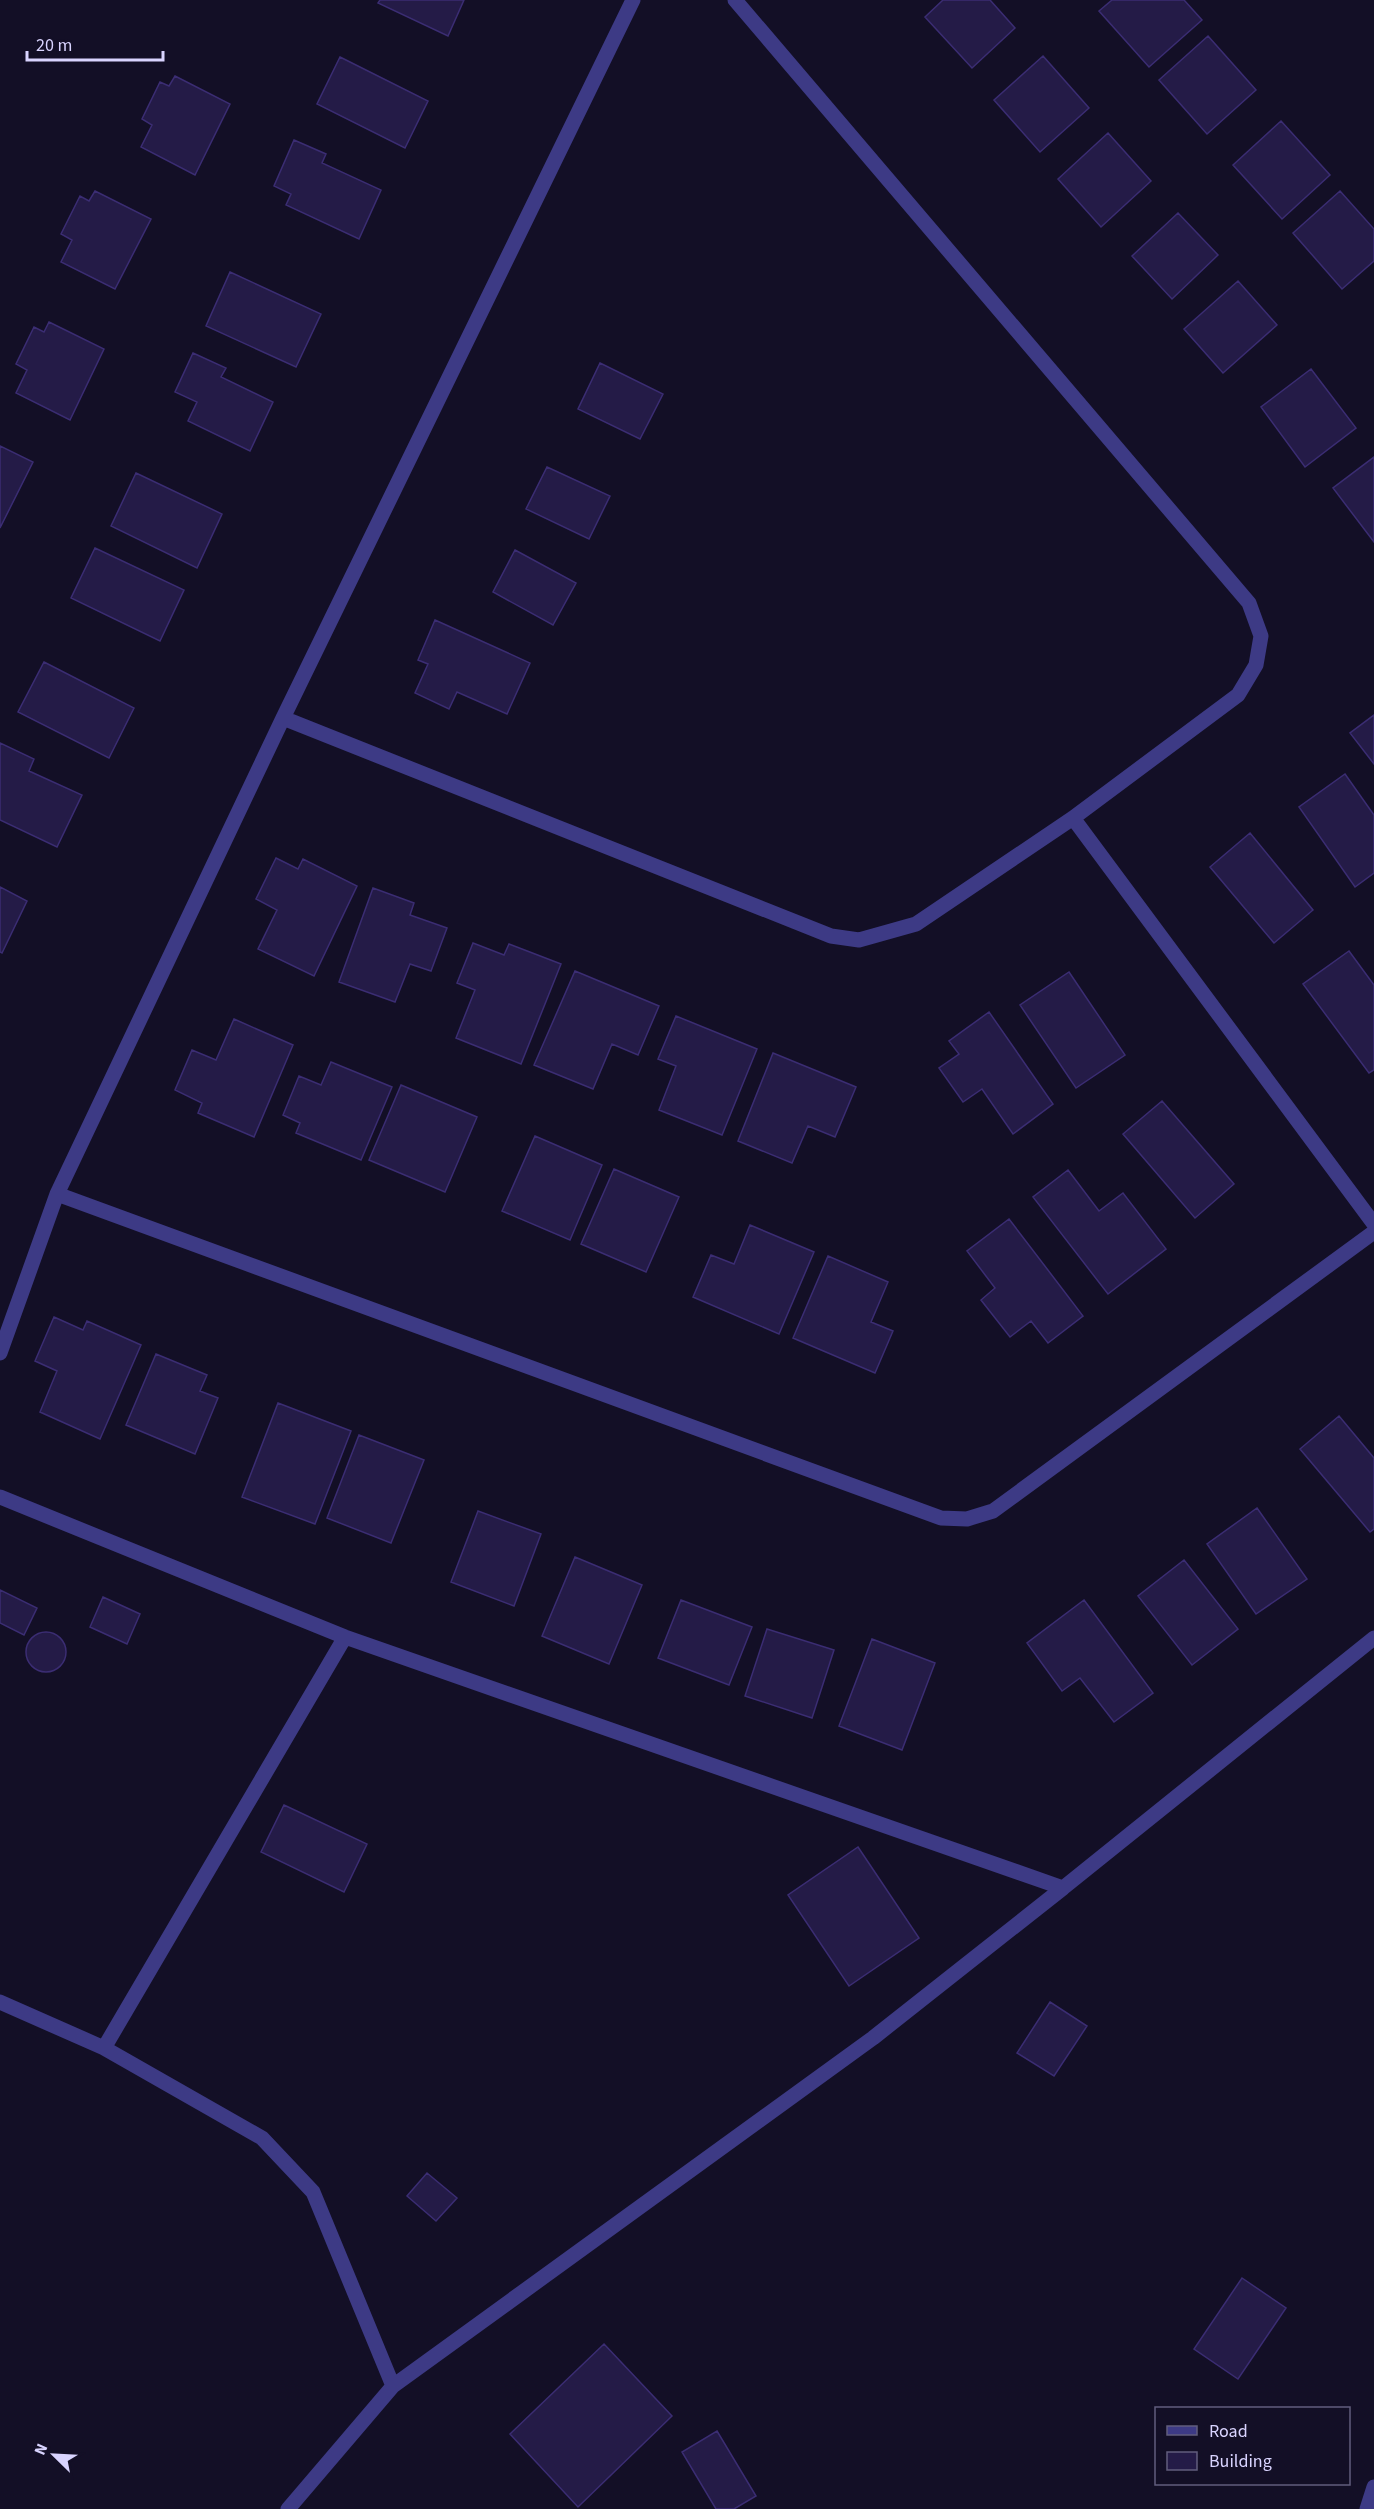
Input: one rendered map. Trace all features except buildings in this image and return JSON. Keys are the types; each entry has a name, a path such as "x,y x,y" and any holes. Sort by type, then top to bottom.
{"street":[{"path":"0,1353 57,1194 283,718 633,0"},
{"path":"283,718 831,936 859,940 916,924 1073,818 1238,695 1256,665 1261,636 1249,603 735,0"},
{"path":"1073,818 1374,1224"},
{"path":"57,1194 942,1518 967,1519 993,1511 1374,1232"},
{"path":"0,1497 345,1637 1063,1887"},
{"path":"104,2048 345,1637"},
{"path":"288,2509 393,2386 873,2038 1374,1638"},
{"path":"0,2002 104,2048 262,2138 313,2192 393,2386"},
{"path":"1367,2509 1374,2487"}]}
